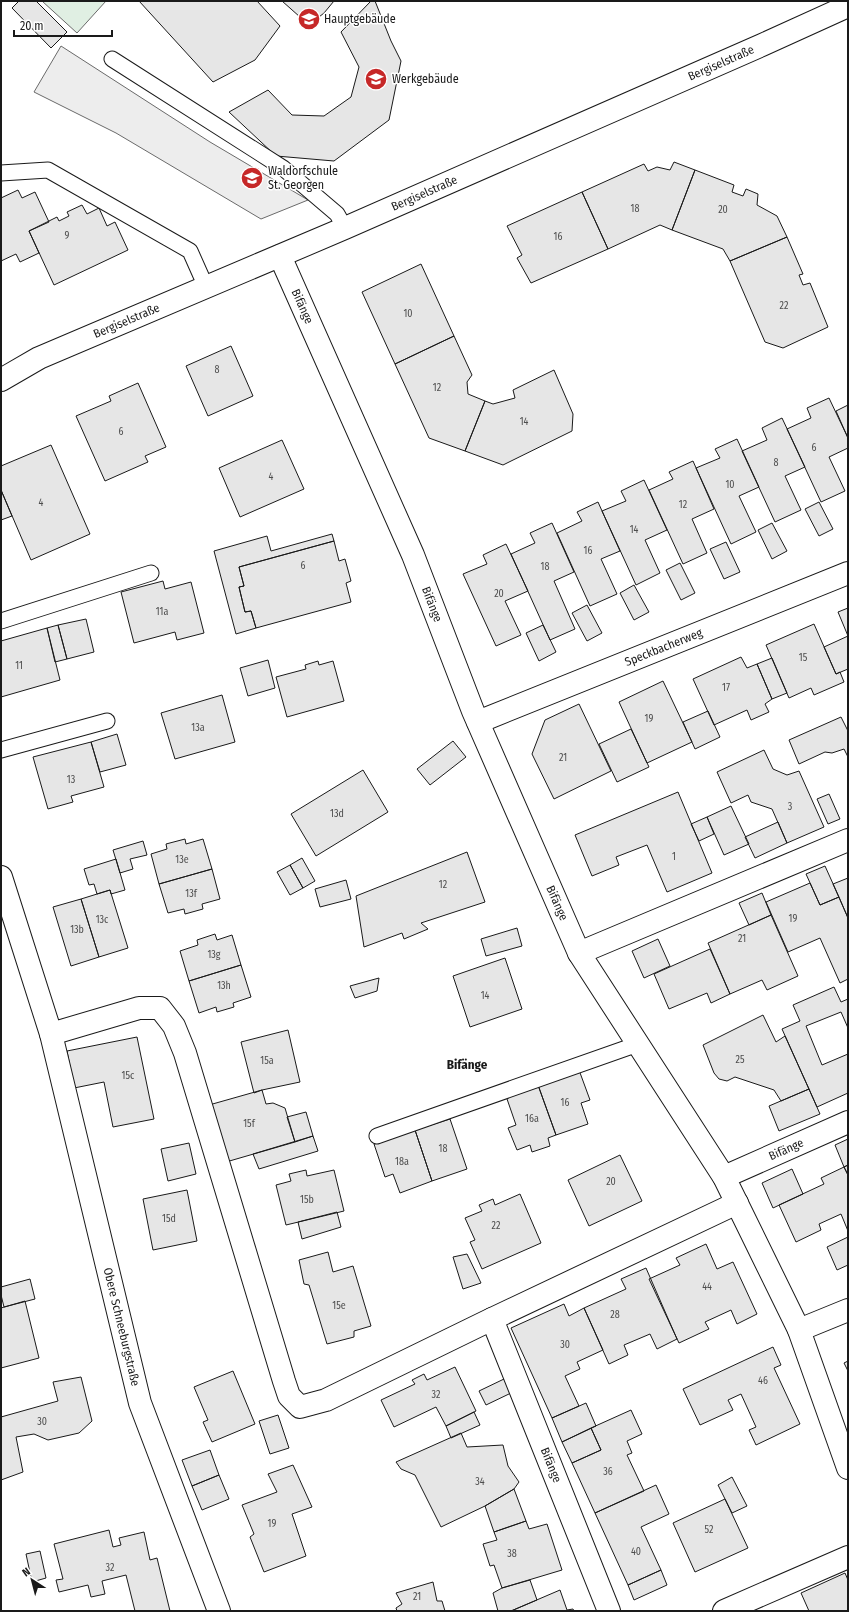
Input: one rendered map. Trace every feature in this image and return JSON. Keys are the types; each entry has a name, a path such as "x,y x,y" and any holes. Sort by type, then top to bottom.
{"street":[{"name":"Bergiselstraße","path":"1,380 39,358 345,228 848,6"},
{"name":"Bifänge","path":"280,256 413,556 478,722 579,953 724,1177 799,1330 848,1468"},
{"name":"Speckbacherweg","path":"478,722 848,573"},
{"path":"579,953 848,840"},
{"name":"Obere Schneeburgstraße","path":"1,877 51,1034 140,1403 220,1611"},
{"path":"51,1034 138,1008 160,1008 174,1026 187,1060 289,1396 300,1406 326,1400 492,1319 737,1203"},
{"name":"Bifänge","path":"724,1177 848,1122"},
{"path":"799,1330 848,1310"},
{"name":"Bifänge","path":"492,1319 610,1611"},
{"path":"724,1611 848,1558"}],"lane":[{"path":"112,59 283,168 337,214 345,228"},
{"path":"1,174 48,170 190,251 206,288"},
{"path":"1,621 151,573"},
{"path":"1,750 107,721"},
{"path":"377,1136 638,1044"}],"green space":[{"path":"42,1 106,1 77,33"}],"shaded area":[{"path":"61,46 210,142 308,200 261,219 116,133 34,92"}],"building":[{"path":"19,1 36,1 67,32 51,48 12,8"},
{"path":"139,1 257,1 280,26 255,60 213,82"},
{"name":"Hauptgebäude","path":"282,1 334,1 324,13 309,25"},
{"name":"Werkgebäude","path":"371,1 375,1 391,41 401,61 389,120 334,161 276,156 229,112 268,90 292,115 324,116 351,97 359,67 341,32"},
{"path":"674,162 695,170 672,230 660,225 608,249 582,192 644,164 648,171 657,167 670,170"},
{"path":"695,170 734,185 732,192 743,196 746,189 758,194 757,205 777,216 787,237 730,261 723,249 672,230"},
{"path":"18,190 22,198 35,192 49,222 29,231 39,253 20,262 16,254 1,261 1,198"},
{"path":"582,192 608,249 531,283 517,258 522,255 507,226"},
{"path":"82,205 87,214 99,208 107,226 115,222 128,250 54,285 29,231 57,217 59,221 69,216 67,212"},
{"path":"787,237 803,274 799,275 803,285 810,283 828,327 783,348 765,342 730,261"},
{"path":"421,264 454,336 395,364 362,292"},
{"path":"454,336 472,375 467,382 468,394 485,401 465,451 429,438 395,364"},
{"path":"231,346 253,396 208,416 186,366"},
{"path":"554,370 573,414 572,431 503,465 465,451 485,401 493,404 515,398 513,390"},
{"path":"138,383 166,447 145,456 148,462 105,481 76,416 111,401 109,396"},
{"path":"829,398 848,438 848,448 829,457 845,491 821,502 787,429 811,418 807,408"},
{"path":"848,405 848,438 836,411"},
{"path":"782,418 805,467 785,476 801,510 775,522 742,451 767,440 762,428"},
{"path":"737,439 759,487 739,496 756,532 731,544 696,468 720,458 715,449"},
{"path":"282,440 304,489 240,517 219,468"},
{"path":"51,445 90,534 31,560 1,490 1,466"},
{"path":"693,461 714,509 692,519 707,553 683,564 649,490 673,479 669,472"},
{"path":"644,480 667,530 645,540 660,573 636,585 602,511 626,501 621,491"},
{"path":"1,490 12,516 1,520"},
{"path":"598,502 620,551 601,559 617,594 590,606 557,533 582,521 577,512"},
{"path":"819,502 833,529 819,536 805,509"},
{"path":"552,523 574,572 554,581 575,629 550,640 511,554 535,543 530,533"},
{"path":"772,523 787,551 772,559 758,530"},
{"path":"332,534 334,541 239,567 244,586 239,587 245,612 251,611 256,628 236,634 214,551 267,536 271,551"},
{"path":"334,541 339,561 345,559 351,581 346,583 351,602 256,628 251,611 245,612 239,587 244,586 239,567"},
{"path":"726,542 740,572 724,579 710,549"},
{"path":"506,544 528,591 505,601 521,635 496,646 463,574 487,564 483,555"},
{"path":"680,563 695,593 681,600 666,570"},
{"path":"163,581 165,589 191,582 204,633 177,640 175,632 134,643 121,592"},
{"path":"634,585 649,612 634,620 620,593"},
{"path":"587,605 602,633 587,641 572,613"},
{"path":"848,608 848,636 838,612"},
{"path":"86,619 94,652 67,659 58,625"},
{"path":"814,624 836,674 840,672 844,682 814,695 811,688 789,698 766,645"},
{"path":"58,625 67,659 55,662 47,628"},
{"path":"543,625 556,652 539,661 526,633"},
{"path":"47,628 60,680 1,697 1,641"},
{"path":"848,636 848,669 836,674 824,647"},
{"path":"741,657 747,668 757,664 772,699 765,704 769,712 751,720 747,710 714,725 693,679"},
{"path":"772,658 787,693 772,699 757,664"},
{"path":"268,660 275,688 248,696 240,668"},
{"path":"318,661 319,665 333,661 344,701 287,717 276,677 306,669 305,665"},
{"path":"663,681 692,742 647,763 619,702"},
{"path":"222,695 235,742 175,759 161,713"},
{"path":"579,704 611,771 554,799 532,754 545,720"},
{"path":"708,711 720,737 695,749 683,722"},
{"path":"841,717 848,731 848,757 844,749 832,753 825,752 799,764 789,740"},
{"path":"631,729 649,767 617,782 599,744"},
{"path":"117,734 126,765 100,772 91,742"},
{"path":"453,741 466,757 430,785 417,769"},
{"path":"91,742 104,787 71,796 73,802 48,809 33,757"},
{"path":"764,750 773,769 787,775 799,771 824,827 787,843 772,809 751,802 748,795 731,803 717,772"},
{"path":"363,770 388,812 316,856 291,814"},
{"path":"678,792 712,873 667,892 647,845 616,857 619,865 592,876 575,835"},
{"path":"829,794 840,819 828,824 817,799"},
{"path":"731,806 749,844 724,855 707,817"},
{"path":"707,817 714,834 699,841 691,824"},
{"path":"778,822 787,843 755,858 745,837"},
{"path":"185,839 186,844 203,839 212,869 159,884 151,854 167,849 166,844"},
{"path":"143,841 147,855 130,859 133,869 120,873 113,850"},
{"path":"467,852 485,902 421,923 428,929 404,939 402,933 364,947 356,896"},
{"path":"302,858 315,881 303,888 290,865"},
{"path":"116,859 125,890 111,894 110,890 97,894 94,884 89,885 84,869"},
{"path":"290,865 303,888 290,895 277,872"},
{"path":"825,866 839,897 820,905 806,874"},
{"path":"212,869 220,899 202,904 203,909 185,914 184,909 168,913 159,884"},
{"path":"848,878 848,918 833,884"},
{"path":"346,880 351,899 320,907 315,889"},
{"path":"810,883 820,905 839,897 848,918 848,979 840,983 820,938 788,952 766,902"},
{"path":"110,890 128,948 99,957 81,899"},
{"path":"762,893 771,915 749,925 739,903"},
{"path":"81,899 99,957 71,966 53,907"},
{"path":"771,915 798,976 767,990 762,980 730,994 708,943"},
{"path":"517,928 522,946 486,956 481,939"},
{"path":"215,934 217,940 232,935 241,965 189,981 180,951 198,945 197,940"},
{"path":"658,939 670,966 644,978 632,951"},
{"path":"710,949 730,994 711,1003 707,993 669,1009 654,974"},
{"path":"505,958 522,1009 470,1027 453,976"},
{"path":"241,965 251,997 233,1003 234,1007 217,1012 216,1007 199,1013 189,981"},
{"path":"379,978 377,991 355,998 350,986"},
{"path":"834,987 841,1002 848,999 848,1028 841,1012 806,1026 822,1065 848,1054 848,1093 817,1107 782,1029 800,1021 793,1005"},
{"path":"763,1015 776,1042 785,1036 809,1089 781,1101 774,1090 735,1077 727,1081 719,1079 714,1073 703,1045"},
{"path":"288,1030 300,1082 254,1093 241,1042"},
{"path":"137,1037 154,1119 113,1127 104,1082 74,1088 67,1051"},
{"path":"579,1070 590,1100 581,1103 588,1124 556,1135 538,1085"},
{"path":"538,1085 556,1135 548,1138 550,1146 532,1152 530,1145 517,1150 508,1128 516,1125 506,1096"},
{"path":"809,1089 820,1114 779,1131 769,1106"},
{"path":"262,1090 266,1104 273,1103 285,1108 295,1142 226,1162 209,1105"},
{"path":"306,1112 313,1136 295,1142 287,1117"},
{"path":"450,1119 467,1169 432,1181 415,1130"},
{"path":"415,1130 432,1181 400,1193 393,1174 385,1177 374,1144"},
{"path":"313,1136 318,1151 259,1169 253,1154"},
{"path":"848,1139 848,1165 844,1167 835,1145"},
{"path":"189,1143 196,1174 168,1181 161,1149"},
{"path":"620,1155 642,1201 589,1226 568,1180"},
{"path":"848,1165 848,1175 844,1167"},
{"path":"844,1167 848,1175 848,1231 841,1214 819,1224 821,1230 796,1242 779,1205 824,1184 821,1178"},
{"path":"792,1169 803,1194 773,1208 762,1183"},
{"path":"306,1170 307,1176 334,1170 344,1211 286,1225 276,1185 291,1181 289,1174"},
{"path":"187,1190 197,1241 153,1250 143,1199"},
{"path":"520,1194 541,1243 482,1269 470,1242 475,1240 465,1218 482,1211 479,1205 493,1199 495,1205"},
{"path":"337,1212 341,1227 302,1239 298,1222"},
{"path":"848,1237 848,1265 837,1270 827,1247"},
{"path":"706,1244 717,1269 733,1262 757,1314 737,1324 731,1310 705,1322 709,1329 679,1343 649,1279 680,1265 676,1258"},
{"path":"328,1252 333,1272 353,1266 371,1326 354,1331 354,1337 327,1344 309,1285 304,1284 299,1260"},
{"path":"467,1254 481,1283 463,1289 453,1257"},
{"path":"646,1268 677,1339 657,1349 650,1334 624,1345 628,1355 609,1364 584,1308 626,1289 621,1279"},
{"path":"30,1279 35,1299 4,1307 1,1287"},
{"path":"25,1301 39,1358 1,1368 1,1308"},
{"path":"564,1304 569,1316 584,1308 603,1350 577,1362 580,1369 565,1376 579,1406 552,1418 511,1328"},
{"path":"773,1347 781,1365 774,1368 800,1424 756,1445 749,1430 756,1427 741,1394 728,1400 733,1410 700,1425 683,1389"},
{"path":"848,1361 848,1371 844,1363"},
{"path":"455,1367 476,1411 446,1426 436,1407 394,1427 381,1400 415,1384 412,1380 424,1374 427,1380"},
{"path":"233,1371 255,1424 212,1442 203,1422 208,1420 194,1387"},
{"path":"81,1377 92,1421 79,1433 48,1440 34,1434 16,1437 23,1472 1,1480 1,1417 58,1401 53,1382"},
{"path":"504,1379 511,1393 486,1405 479,1391"},
{"path":"586,1403 596,1426 562,1442 552,1418"},
{"path":"631,1410 642,1434 627,1441 632,1453 627,1455 644,1491 595,1513 572,1463 601,1450 591,1428"},
{"path":"474,1412 480,1425 451,1438 446,1426"},
{"path":"278,1415 289,1448 270,1454 259,1421"},
{"path":"591,1428 601,1450 572,1463 562,1442"},
{"path":"461,1433 467,1447 503,1445 508,1466 519,1482 514,1489 485,1506 441,1527 415,1475 401,1469 396,1462"},
{"path":"210,1450 219,1475 192,1486 182,1460"},
{"path":"293,1465 312,1507 292,1514 306,1556 264,1572 250,1537 254,1534 242,1505 277,1492 268,1474"},
{"path":"219,1475 229,1499 202,1510 192,1486"},
{"path":"732,1477 747,1506 732,1513 718,1485"},
{"path":"656,1485 669,1514 641,1527 661,1570 628,1585 595,1513"},
{"path":"514,1489 526,1521 494,1532 485,1506"},
{"path":"725,1499 748,1548 695,1572 673,1523"},
{"path":"526,1521 529,1529 547,1524 562,1570 502,1588 494,1565 490,1566 483,1544 497,1540 494,1532"},
{"path":"109,1530 113,1547 121,1545 119,1538 144,1532 150,1560 157,1558 170,1611 135,1611 126,1575 102,1581 105,1594 91,1597 88,1585 59,1592 56,1580 63,1579 54,1544"},
{"path":"40,1551 46,1578 32,1582 26,1554"},
{"path":"661,1570 667,1585 634,1600 628,1585"},
{"path":"845,1573 848,1580 848,1611 809,1611 801,1593"},
{"path":"530,1580 537,1600 511,1611 498,1611 493,1593 502,1588"},
{"path":"433,1582 437,1601 442,1601 445,1611 397,1611 396,1608 402,1604 396,1593"},
{"path":"560,1590 567,1610 573,1609 574,1611 511,1611"}],"place":[{"name":"Hauptgebäude","path":"309,19"},
{"name":"Werkgebäude","path":"376,79"},
{"name":"Waldorfschule St. Georgen","path":"252,178"}],"district":[{"name":"Bifänge","path":"467,1064"}]}
